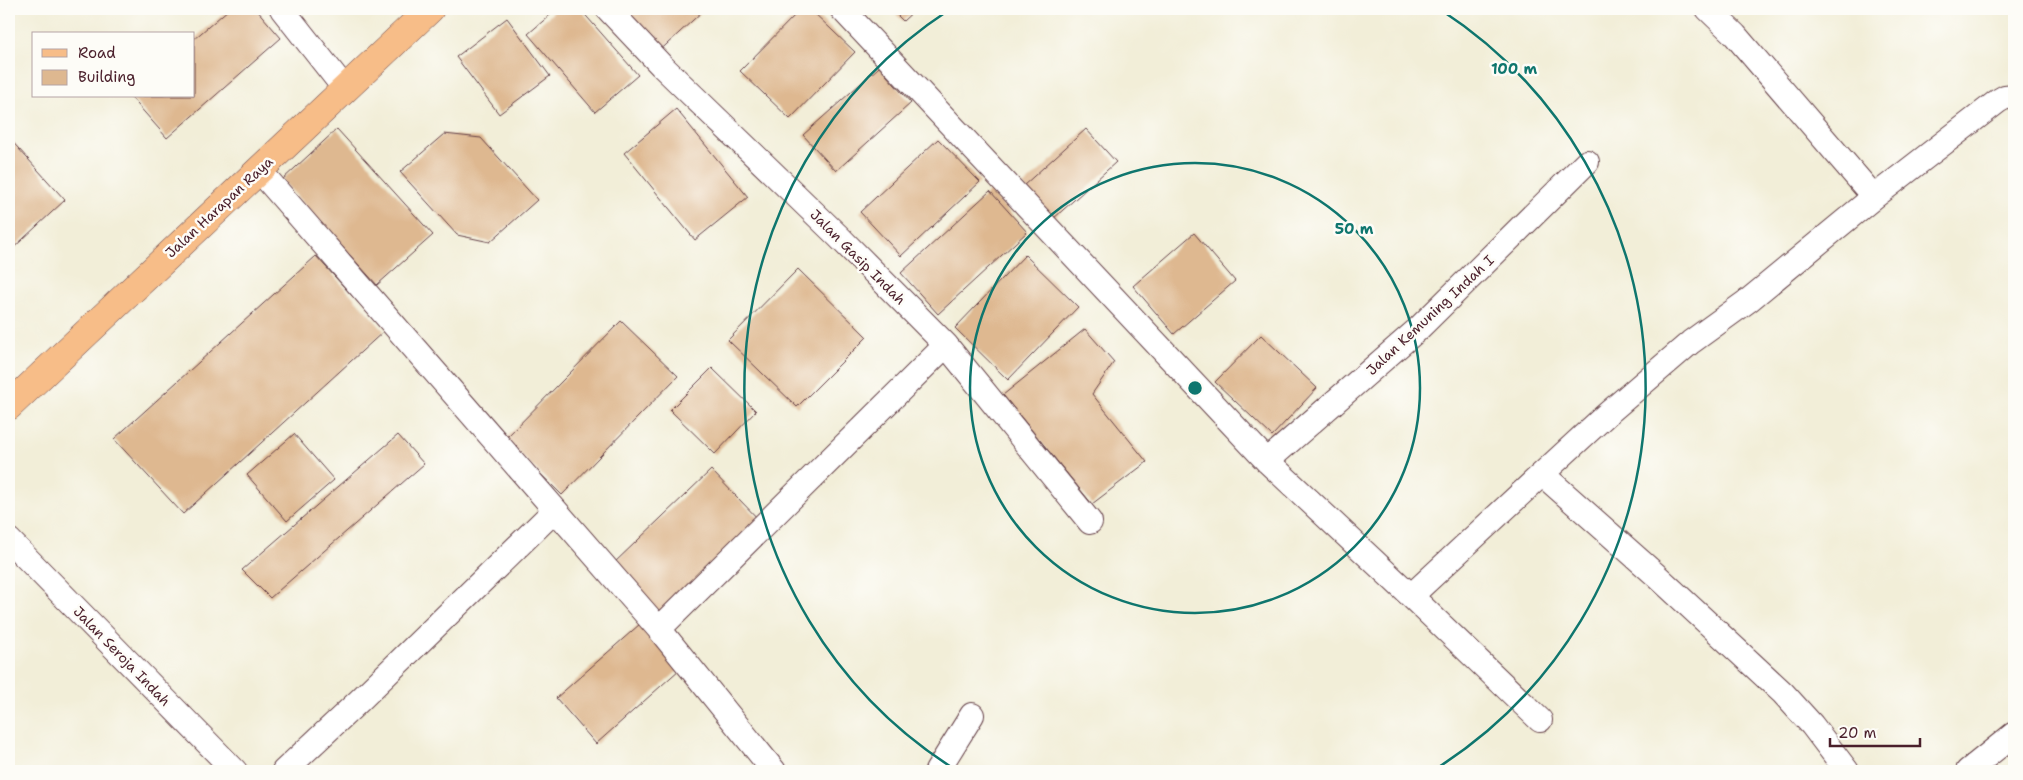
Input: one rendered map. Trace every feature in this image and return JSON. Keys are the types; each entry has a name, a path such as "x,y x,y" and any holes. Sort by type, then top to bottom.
{"main road":[{"name":"Jalan Harapan Raya","path":"9,406 430,9"}],"street":[{"path":"282,9 345,89"},
{"name":"Jalan Gasip Indah","path":"608,9 660,65 831,229 946,345 1090,522"},
{"path":"842,9 1267,461 1412,596 1540,720"},
{"path":"1708,9 1735,35 1874,197"},
{"path":"1412,596 1606,415 1691,342 1749,300 1874,197 1998,101 2005,96 2014,96"},
{"name":"Jalan Kemuning Indah I","path":"1267,461 1417,330 1587,162"},
{"path":"259,170 659,629 774,771"},
{"path":"659,629 946,345"},
{"path":"1542,474 1657,576 1783,693 1812,725 1847,771"},
{"path":"284,771 555,510"},
{"name":"Jalan Seroja Indah","path":"9,540 235,771"},
{"path":"937,771 972,715"},
{"path":"1968,771 2014,734"}],"building":[{"path":"229,9 256,9 281,38 167,138 132,98 195,98 195,38"},
{"path":"557,9 580,9 638,75 595,112 528,34"},
{"path":"610,9 705,9 654,56"},
{"path":"801,9 810,9 855,52 790,119 740,71"},
{"path":"891,9 916,9 903,21"},
{"path":"507,18 550,76 499,114 456,57"},
{"path":"879,67 911,103 836,171 803,135"},
{"path":"676,109 748,197 695,240 624,153"},
{"path":"337,129 433,235 377,285 282,180"},
{"path":"1086,129 1116,162 1053,219 1023,186"},
{"path":"444,134 481,138 537,200 490,242 457,235 400,172"},
{"path":"9,138 65,200 9,252"},
{"path":"938,139 980,182 901,256 860,212"},
{"path":"990,191 1027,232 938,314 901,273"},
{"path":"1194,233 1235,281 1174,334 1133,286"},
{"path":"1025,255 1078,307 1008,380 955,328"},
{"path":"316,256 384,331 183,514 114,439"},
{"path":"798,269 867,337 797,407 728,340"},
{"path":"621,321 678,376 562,495 505,439"},
{"path":"1085,329 1114,362 1092,394 1147,462 1092,504 1003,395"},
{"path":"1261,335 1317,388 1272,436 1215,382"},
{"path":"712,368 756,411 715,454 670,410"},
{"path":"294,434 334,480 287,521 247,475"},
{"path":"398,435 424,464 270,598 242,570"},
{"path":"711,470 764,525 665,619 613,564"},
{"path":"640,624 680,669 596,744 556,698"}]}
